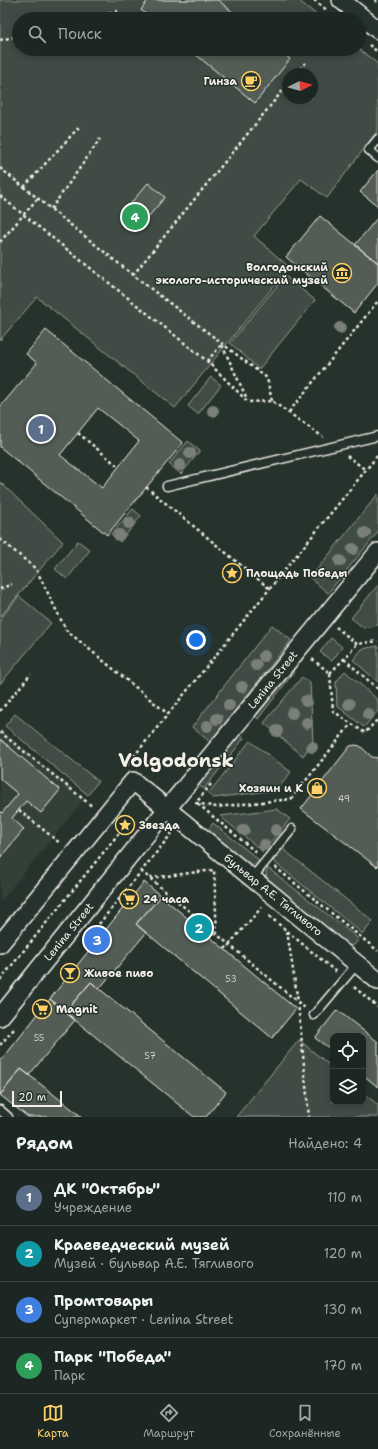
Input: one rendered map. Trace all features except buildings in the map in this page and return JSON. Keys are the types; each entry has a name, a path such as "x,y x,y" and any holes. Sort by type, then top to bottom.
{"street":[{"path":"341,0 356,12"},
{"path":"366,20 378,30"},
{"name":"Lenina Street","path":"0,1017 378,552"},
{"path":"0,944 133,781 168,809"},
{"name":"бульвар А.Е. Тягливого","path":"168,809 378,980"}],"lane":[{"path":"378,139 369,150 378,158"},
{"path":"167,486 378,436"},
{"path":"252,878 292,829"},
{"path":"314,1015 357,964"},
{"path":"0,1110 8,1117"}],"path":[{"path":"375,0 378,3"},
{"path":"114,12 118,11"},
{"path":"0,40 12,37"},
{"path":"301,68 306,62"},
{"path":"133,275 282,91"},
{"path":"24,187 80,126"},
{"path":"51,209 100,139"},
{"path":"0,168 133,275 267,378 272,401"},
{"path":"0,196 207,361 248,402 272,401 366,470"},
{"path":"0,242 38,198"},
{"path":"289,412 378,300"},
{"path":"207,361 222,344"},
{"path":"222,344 248,402"},
{"path":"78,433 119,466"},
{"path":"133,757 378,455"},
{"path":"146,488 270,589"},
{"path":"0,539 36,569 66,630 168,714"},
{"path":"0,589 12,584"},
{"path":"324,618 357,644"},
{"path":"330,673 357,644 378,641"},
{"path":"312,659 330,673 333,711 365,733 378,719"},
{"path":"344,659 378,689"},
{"path":"0,711 31,674"},
{"path":"191,804 196,803 216,806 290,799 351,724"},
{"path":"0,732 93,807"},
{"path":"196,803 378,951"},
{"path":"113,806 130,820 152,829 171,834 177,839"},
{"path":"19,810 62,845"},
{"path":"127,824 130,820"},
{"path":"0,980 124,827"},
{"path":"208,865 220,875"},
{"path":"150,878 214,870"},
{"path":"214,870 217,935"},
{"path":"141,871 314,1015"},
{"path":"225,950 273,895"},
{"path":"255,904 378,1007"},
{"path":"288,931 298,1002 309,1117"}],"shaded area":[{"path":"0,0 298,0 313,12 12,12 12,56 366,56 366,55 378,64 378,130 327,198 301,179 254,236 289,267 175,408 37,297 0,340"},
{"path":"285,276 315,300 259,369 230,343"},
{"path":"211,377 221,385 198,414 188,406"},
{"path":"188,441 200,451 181,474 169,464"},
{"path":"0,482 63,542 0,617"},
{"path":"378,494 378,532 328,593 310,578"},
{"path":"133,509 141,516 120,542 111,534"},
{"path":"78,541 90,550 67,579 55,569"},
{"path":"378,585 378,625 364,628 351,618"},
{"path":"19,596 51,623 0,684 0,619"},
{"path":"272,625 291,640 210,742 192,727"},
{"path":"331,638 342,647 332,661 320,652"},
{"path":"378,646 378,682 353,660 362,649"},
{"path":"290,669 294,672 258,719 254,715"},
{"path":"345,671 378,700 378,711 364,727 337,706 336,682"},
{"path":"302,677 310,683 313,742 303,756 264,723"},
{"path":"15,714 98,781 88,795 5,726"},
{"path":"0,728 85,798 0,902"},
{"path":"239,734 244,738 204,789 198,785"},
{"path":"250,741 291,772 277,790 213,798 208,794"},
{"path":"277,809 290,819 263,852 220,816"},
{"path":"213,823 259,860 256,864 248,865 208,830"},
{"path":"283,849 373,921 363,934 273,861"},
{"path":"268,868 359,939 354,945 348,946 268,882 266,873"},
{"path":"299,1040 330,1066 330,1105 366,1105 366,1095 378,1105 378,1117 236,1117"}],"place":[{"name":"Гинза","path":"251,81"},
{"name":"Парк \"Победа\"","path":"135,217"},
{"name":"Волгодонский эколого-исторический музей","path":"342,273"},
{"name":"ДК \"Октябрь\"","path":"41,429"},
{"name":"Площадь Победы","path":"232,573"},
{"name":"Хозяин и К","path":"317,788"},
{"name":"Звезда","path":"125,825"},
{"name":"24 часа","path":"129,899"},
{"name":"Краеведческий музей","path":"199,928"},
{"name":"Промтовары","path":"97,940"},
{"name":"Живое пиво","path":"70,973"},
{"name":"Magnit","path":"42,1009"}],"district":[{"name":"Volgodonsk","path":"176,760"}]}
